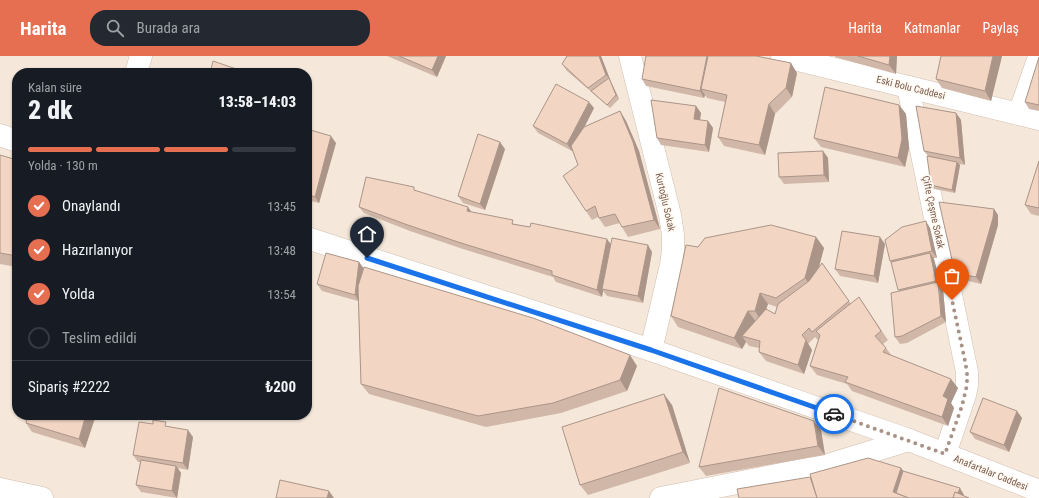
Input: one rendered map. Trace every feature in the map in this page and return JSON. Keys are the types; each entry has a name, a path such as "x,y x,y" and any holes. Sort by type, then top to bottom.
{"street":[{"path":"137,68 141,56"},
{"name":"Kurtoğlu Sokak","path":"630,56 670,215 673,235 671,265 651,350"},
{"name":"Eski Bolu Caddesi","path":"782,56 1029,117"},
{"path":"1029,117 1039,57"},
{"name":"Çifte Çeşme Sokak","path":"908,87 967,372 965,395 945,454"},
{"path":"0,135 12,139"},
{"name":"Anafartalar Caddesi","path":"312,240 651,350 909,440 1039,491"},
{"path":"661,498 828,465 909,440"},
{"path":"0,489 42,498"}],"shaded area":[{"path":"0,56 1039,56 1039,498 0,498"}],"building":[{"path":"399,56 438,56 432,70"},
{"path":"567,56 599,56 606,75 588,88 562,64"},
{"path":"646,56 707,56 700,91 642,79"},
{"path":"708,56 756,56 791,63 786,88 769,104 759,145 718,137 727,95 701,89"},
{"path":"858,56 890,56 889,65"},
{"path":"941,56 993,56 985,91 936,79"},
{"path":"1039,57 1039,105 1025,102"},
{"path":"213,61 233,68 211,68"},
{"path":"609,78 616,95 607,105 591,91"},
{"path":"556,84 589,102 567,144 533,126"},
{"path":"825,87 899,105 902,139 898,158 814,138"},
{"path":"651,100 696,106 694,119 708,121 705,145 657,138"},
{"path":"916,106 956,113 960,158 924,151"},
{"path":"620,111 633,142 654,220 622,227 615,214 599,218 595,206 586,211 563,176 578,165 571,146 584,127"},
{"path":"312,130 331,136 315,197 312,196"},
{"path":"478,134 500,142 480,204 458,196"},
{"path":"823,151 824,175 779,177 778,153"},
{"path":"0,155 12,159 12,255 0,253"},
{"path":"927,156 957,162 952,190 931,185"},
{"path":"1039,161 1039,208 1025,205"},
{"path":"366,177 414,187 414,190 468,207 467,211 513,220 512,224 530,227 531,223 607,239 597,290 552,275 552,271 458,242 359,207"},
{"path":"939,202 994,209 993,218 976,277 955,273"},
{"path":"926,221 932,251 890,261 885,240 902,227"},
{"path":"771,225 816,237 805,278 776,298 760,293 755,311 748,311 734,338 671,316 686,245 698,247 705,238"},
{"path":"842,231 880,237 874,276 835,269"},
{"path":"612,238 648,245 638,296 602,289"},
{"path":"326,253 359,262 355,295 317,284"},
{"path":"930,253 936,281 898,290 891,262"},
{"path":"822,263 849,301 812,332 809,328 802,335 806,340 798,365 759,352 760,341 742,336 766,309 775,314 778,304 809,281"},
{"path":"364,267 533,318 630,355 620,380 553,403 478,416 361,384 358,286"},
{"path":"938,282 941,316 902,336 895,337 891,293"},
{"path":"859,297 881,331 875,336 886,348 883,352 951,379 943,396 948,399 942,417 845,382 848,377 810,366 820,335 816,331"},
{"path":"719,388 814,421 818,446 699,467"},
{"path":"664,394 683,452 580,485 562,427"},
{"path":"983,398 1017,411 1004,445 970,432"},
{"path":"27,420 85,420 79,439 26,423"},
{"path":"153,420 166,422 165,426 188,430 183,463 133,455 139,422 153,424"},
{"path":"868,458 901,468 893,492 909,498 817,498 810,474"},
{"path":"141,460 176,466 172,491 136,485"},
{"path":"903,471 960,488 958,493 955,492 953,498 909,498 896,493"},
{"path":"810,477 817,498 739,498 737,489"},
{"path":"280,480 329,491 327,498 276,498"},
{"path":"955,492 969,498 953,498"}],"way so far":[{"path":"834,414 945,454 962,406 967,385 967,372 952,300"}],"route":[{"path":"367,258 651,350 834,414"}]}
